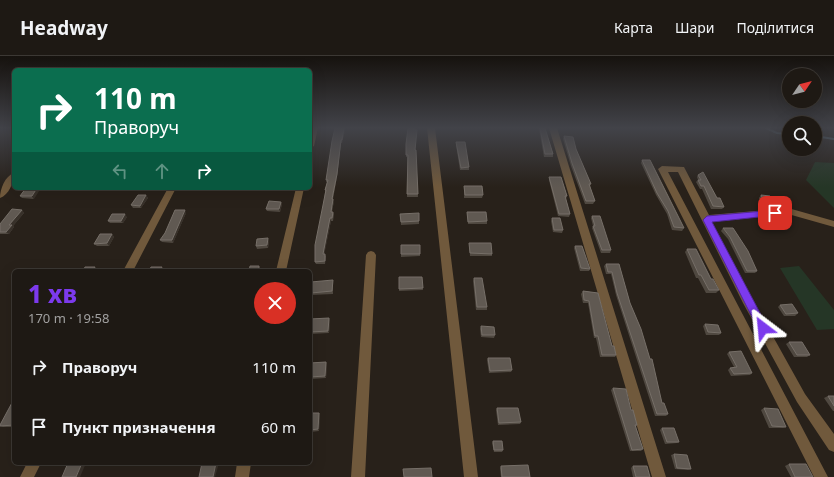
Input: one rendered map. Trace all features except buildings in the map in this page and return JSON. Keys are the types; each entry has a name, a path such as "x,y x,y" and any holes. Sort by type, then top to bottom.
{"street":[{"path":"433,148 471,477"},
{"path":"559,148 659,477"},
{"path":"821,477 662,169 681,169 748,300 801,398 834,445"},
{"path":"0,195 12,179"},
{"path":"129,269 171,190"},
{"path":"281,269 300,190"},
{"path":"707,220 788,211 834,224"},
{"path":"358,477 371,256"},
{"path":"729,300 748,300"},
{"path":"27,477 33,465"},
{"path":"242,477 244,465"}],"green space":[{"path":"815,162 834,163 834,208 806,180"},
{"path":"799,266 834,310 834,329 817,330 780,268"}],"route":[{"path":"763,328 707,220 775,213"}]}
